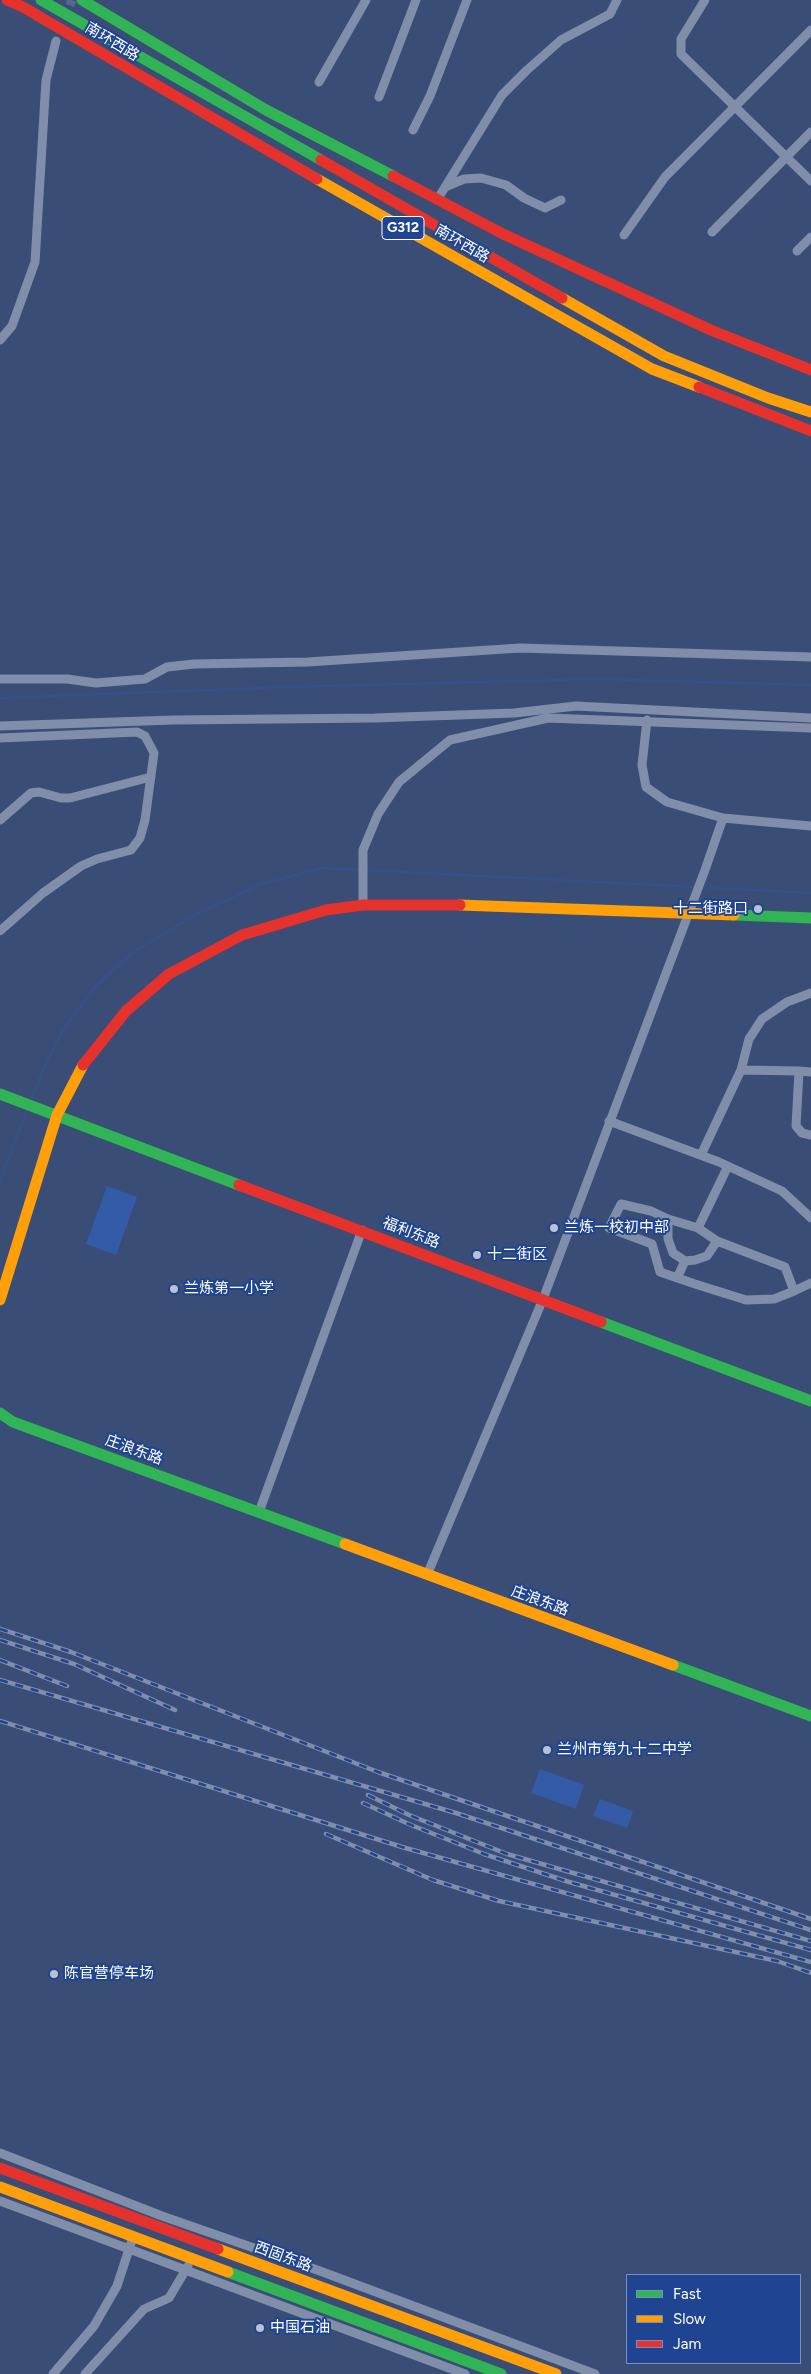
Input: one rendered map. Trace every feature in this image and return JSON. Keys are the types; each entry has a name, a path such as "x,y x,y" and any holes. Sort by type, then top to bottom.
{"main road":[{"name":"南环西路","path":"7,0 23,7 239,135 652,369 811,431"},
{"name":"南环西路","path":"41,0 664,356 768,398 811,412"},
{"path":"82,0 266,110 503,234 704,327 811,370"},
{"path":"0,1300 53,1113 89,1058 126,1011 169,974 242,935 326,910 363,906 690,907 811,918"},
{"name":"福利东路","path":"0,1094 811,1401"},
{"name":"庄浪东路","path":"0,1413 13,1422 811,1716"},
{"name":"西固东路","path":"0,2168 556,2374"},
{"path":"0,2188 501,2374"}],"street":[{"path":"319,82 366,0"},
{"path":"379,98 416,0"},
{"path":"413,130 430,96 467,0"},
{"path":"437,200 502,95 526,70 561,40 610,14 618,0"},
{"path":"704,0 682,39 681,54 811,181"},
{"path":"624,235 665,177 811,30"},
{"path":"0,340 12,326 34,262 46,80 56,41"},
{"path":"712,232 811,132"},
{"path":"444,188 464,179 481,178 506,185 524,198 545,208 561,200"},
{"path":"798,250 811,237"},
{"path":"0,678 67,679 96,683 145,679 167,668 194,664 318,662 520,648 811,657"},
{"path":"0,726 173,720 375,718 514,713 576,706 811,718"},
{"path":"363,906 364,850 378,814 399,782 450,740 548,718 647,720 811,728"},
{"path":"647,720 642,765 646,787 667,802 723,818 811,826"},
{"path":"0,738 137,732 145,736 152,746 154,762 140,838 131,850 97,859 81,866 43,893 0,931"},
{"path":"0,820 31,793 39,792 61,798 70,798 151,777"},
{"path":"427,1575 543,1299 723,818"},
{"path":"701,1155 741,1070 749,1039 762,1019 786,1002 811,992"},
{"path":"741,1070 811,1072"},
{"path":"799,1071 796,1126 802,1133 811,1135"},
{"path":"609,1121 701,1155 782,1191 811,1218"},
{"path":"698,1228 728,1166"},
{"path":"794,1292 785,1267 717,1241 698,1228 668,1219 651,1211 621,1204 609,1228 652,1244 660,1272 746,1300 774,1299 794,1292 811,1282"},
{"path":"668,1219 668,1239 673,1253 684,1261 707,1256 717,1241"},
{"path":"259,1512 362,1230"},
{"path":"677,1278 684,1261"},
{"path":"0,2153 162,2216 320,2271 595,2374"},
{"path":"0,2200 129,2250 465,2374"},
{"path":"53,2374 94,2326 117,2286 133,2237"},
{"path":"85,2374 144,2309 169,2298 192,2259"}],"shaded area":[{"path":"107,1186 137,1197 116,1255 86,1244"},
{"path":"540,1769 584,1785 576,1809 531,1793"},
{"path":"600,1799 633,1811 627,1828 593,1816"}],"waterway":[{"path":"0,698 287,687 596,679 811,685"},
{"path":"31,1101 42,1072 61,1033 95,987 132,953 193,916 259,885 321,868 360,870"},
{"path":"366,870 811,893"},
{"path":"0,1181 28,1108"}],"tunnel":[{"path":"65,18 72,0"}],"railway":[{"path":"0,1629 71,1652 378,1772 811,1919"},
{"path":"0,1640 74,1664 175,1710"},
{"path":"0,1660 67,1686"},
{"path":"0,1680 456,1813 811,1930"},
{"path":"0,1721 402,1847 811,1962"},
{"path":"368,1795 409,1815 507,1854 811,1941"},
{"path":"363,1803 411,1825 484,1854 569,1882 811,1950"},
{"path":"326,1834 433,1880 499,1901 777,1961 811,1973"}],"traffic: fast":[{"path":"41,0 321,160"},
{"path":"82,0 266,110 393,176"},
{"path":"734,915 811,918"},
{"path":"0,1094 239,1185"},
{"path":"601,1322 811,1401"},
{"path":"0,1413 13,1422 345,1544"},
{"path":"673,1665 811,1716"},
{"path":"228,2272 501,2374"}],"traffic: slow":[{"path":"317,179 652,369 699,387"},
{"path":"562,298 664,356 768,398 811,412"},
{"path":"460,905 734,915"},
{"path":"0,1300 57,1115 83,1065"},
{"path":"345,1544 673,1665"},
{"path":"0,2187 228,2272"},
{"path":"218,2249 556,2374"}],"traffic: jam":[{"path":"7,0 23,7 317,179"},
{"path":"321,160 562,298"},
{"path":"393,176 503,234 713,331 811,370"},
{"path":"699,387 811,431"},
{"path":"83,1065 126,1011 169,974 242,935 326,910 363,905 460,905"},
{"path":"239,1185 601,1322"},
{"path":"0,2168 218,2249"}],"place":[{"name":"十二街路口","path":"758,909"},
{"name":"兰炼一校初中部","path":"554,1228"},
{"name":"十二街区","path":"477,1255"},
{"name":"兰炼第一小学","path":"174,1289"},
{"name":"兰州市第九十二中学","path":"547,1750"},
{"name":"陈官营停车场","path":"54,1974"},
{"name":"中国石油","path":"260,2328"}]}
